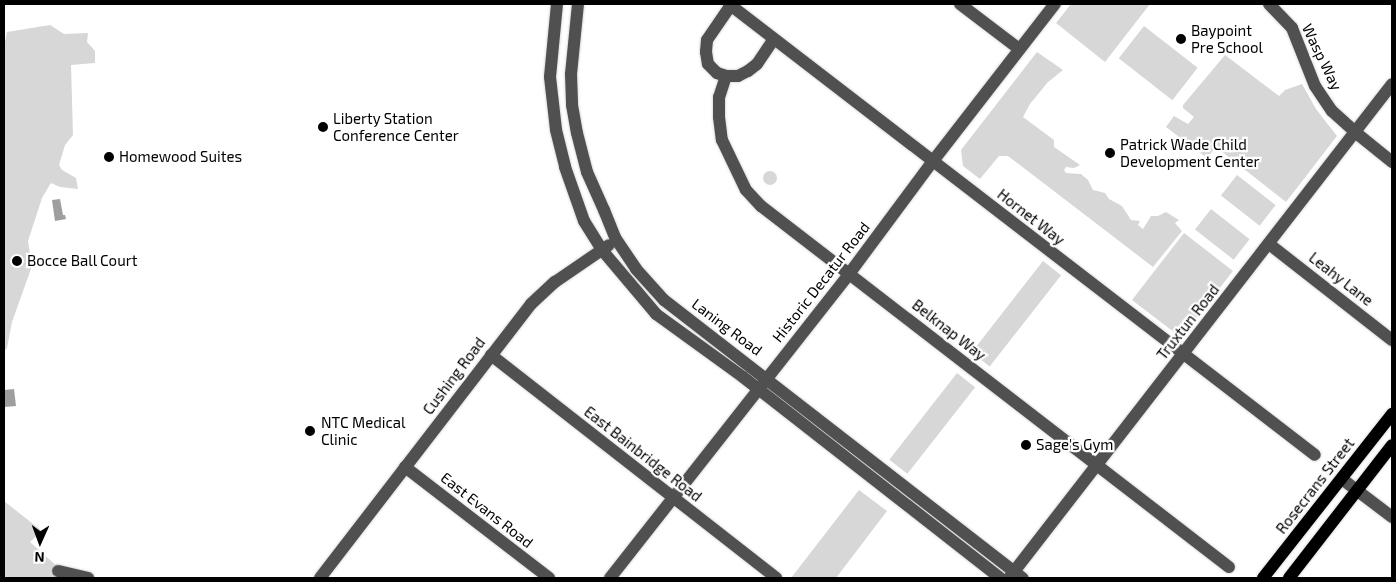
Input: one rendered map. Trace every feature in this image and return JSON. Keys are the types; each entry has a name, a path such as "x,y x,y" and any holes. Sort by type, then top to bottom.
{"main road":[{"name":"Rosecrans Street","path":"1263,578 1392,414"},
{"path":"1289,578 1392,444"}],"street":[{"name":"Laning Road","path":"557,4 550,77 556,130 565,167 584,220 602,250 656,314 758,390 1000,578"},
{"name":"Laning Road","path":"578,4 571,74 572,105 577,133 587,172 616,239 636,269 664,300 768,379 1015,576"},
{"path":"730,4 712,30 706,52 708,64 717,73 726,76 738,76 748,71 756,64 774,39"},
{"name":"Hornet Way","path":"730,4 1315,455"},
{"path":"960,4 1019,49"},
{"name":"Historic Decatur Road","path":"610,578 768,379 1055,4"},
{"name":"Wasp Way","path":"1269,4 1292,28 1315,86 1332,111 1392,162"},
{"name":"Belknap Way","path":"726,76 720,97 719,117 722,140 746,190 793,232 1229,567"},
{"name":"Truxtun Road","path":"1015,576 1392,84"},
{"name":"Cushing Road","path":"320,578 491,354 540,294 616,239"},
{"name":"Leahy Lane","path":"1269,244 1392,340"},
{"name":"East Bainbridge Road","path":"491,354 776,578"},
{"name":"East Evans Road","path":"405,467 549,578"},
{"path":"1342,479 1392,517"},
{"path":"58,571 88,578"}],"shaded area":[{"path":"1071,4 1150,4 1105,62 1056,23"},
{"path":"50,25 64,34 88,33 87,42 95,51 95,63 71,65 73,135 65,145 59,165 62,170 76,178 78,189 60,187 51,183 42,198 28,241 32,266 12,322 7,348 4,351 4,47 7,32"},
{"path":"1144,26 1198,68 1172,100 1119,58"},
{"path":"1037,52 1063,70 1048,82 1030,104 1023,117 1054,140 1054,147 1080,165 1074,168 1066,167 1064,170 1066,173 1081,174 1088,180 1093,190 1105,193 1109,199 1122,206 1131,220 1140,221 1138,225 1143,229 1151,216 1158,216 1166,212 1179,220 1175,223 1182,231 1153,267 1008,156 999,156 980,179 963,166 961,150"},
{"path":"1225,55 1279,96 1285,90 1302,84 1316,109 1337,136 1286,202 1216,147 1207,158 1166,127 1174,116 1188,124 1194,117 1183,108 1183,105"},
{"path":"767,171 773,171 777,178 773,185 767,185 763,181 763,175"},
{"path":"1237,175 1276,205 1260,226 1221,195"},
{"path":"60,199 63,215 65,215 66,219 55,221 52,200"},
{"path":"1211,209 1250,239 1234,260 1195,229"},
{"path":"1184,233 1233,271 1183,335 1179,336 1132,300"},
{"path":"1043,261 1061,275 990,367 972,352"},
{"path":"957,373 975,387 907,474 889,460"},
{"path":"14,389 16,406 4,407 4,390"},
{"path":"859,490 887,511 836,578 791,578"},
{"path":"4,501 42,531 30,542 70,578 4,578"}],"place":[{"name":"Baypoint Pre School","path":"1181,39"},
{"name":"Liberty Station Conference Center","path":"323,127"},
{"name":"Patrick Wade Child Development Center","path":"1110,153"},
{"name":"Homewood Suites","path":"109,157"},
{"name":"Bocce Ball Court","path":"17,261"},
{"name":"NTC Medical Clinic","path":"310,431"},
{"name":"Sage's Gym","path":"1026,445"}]}
